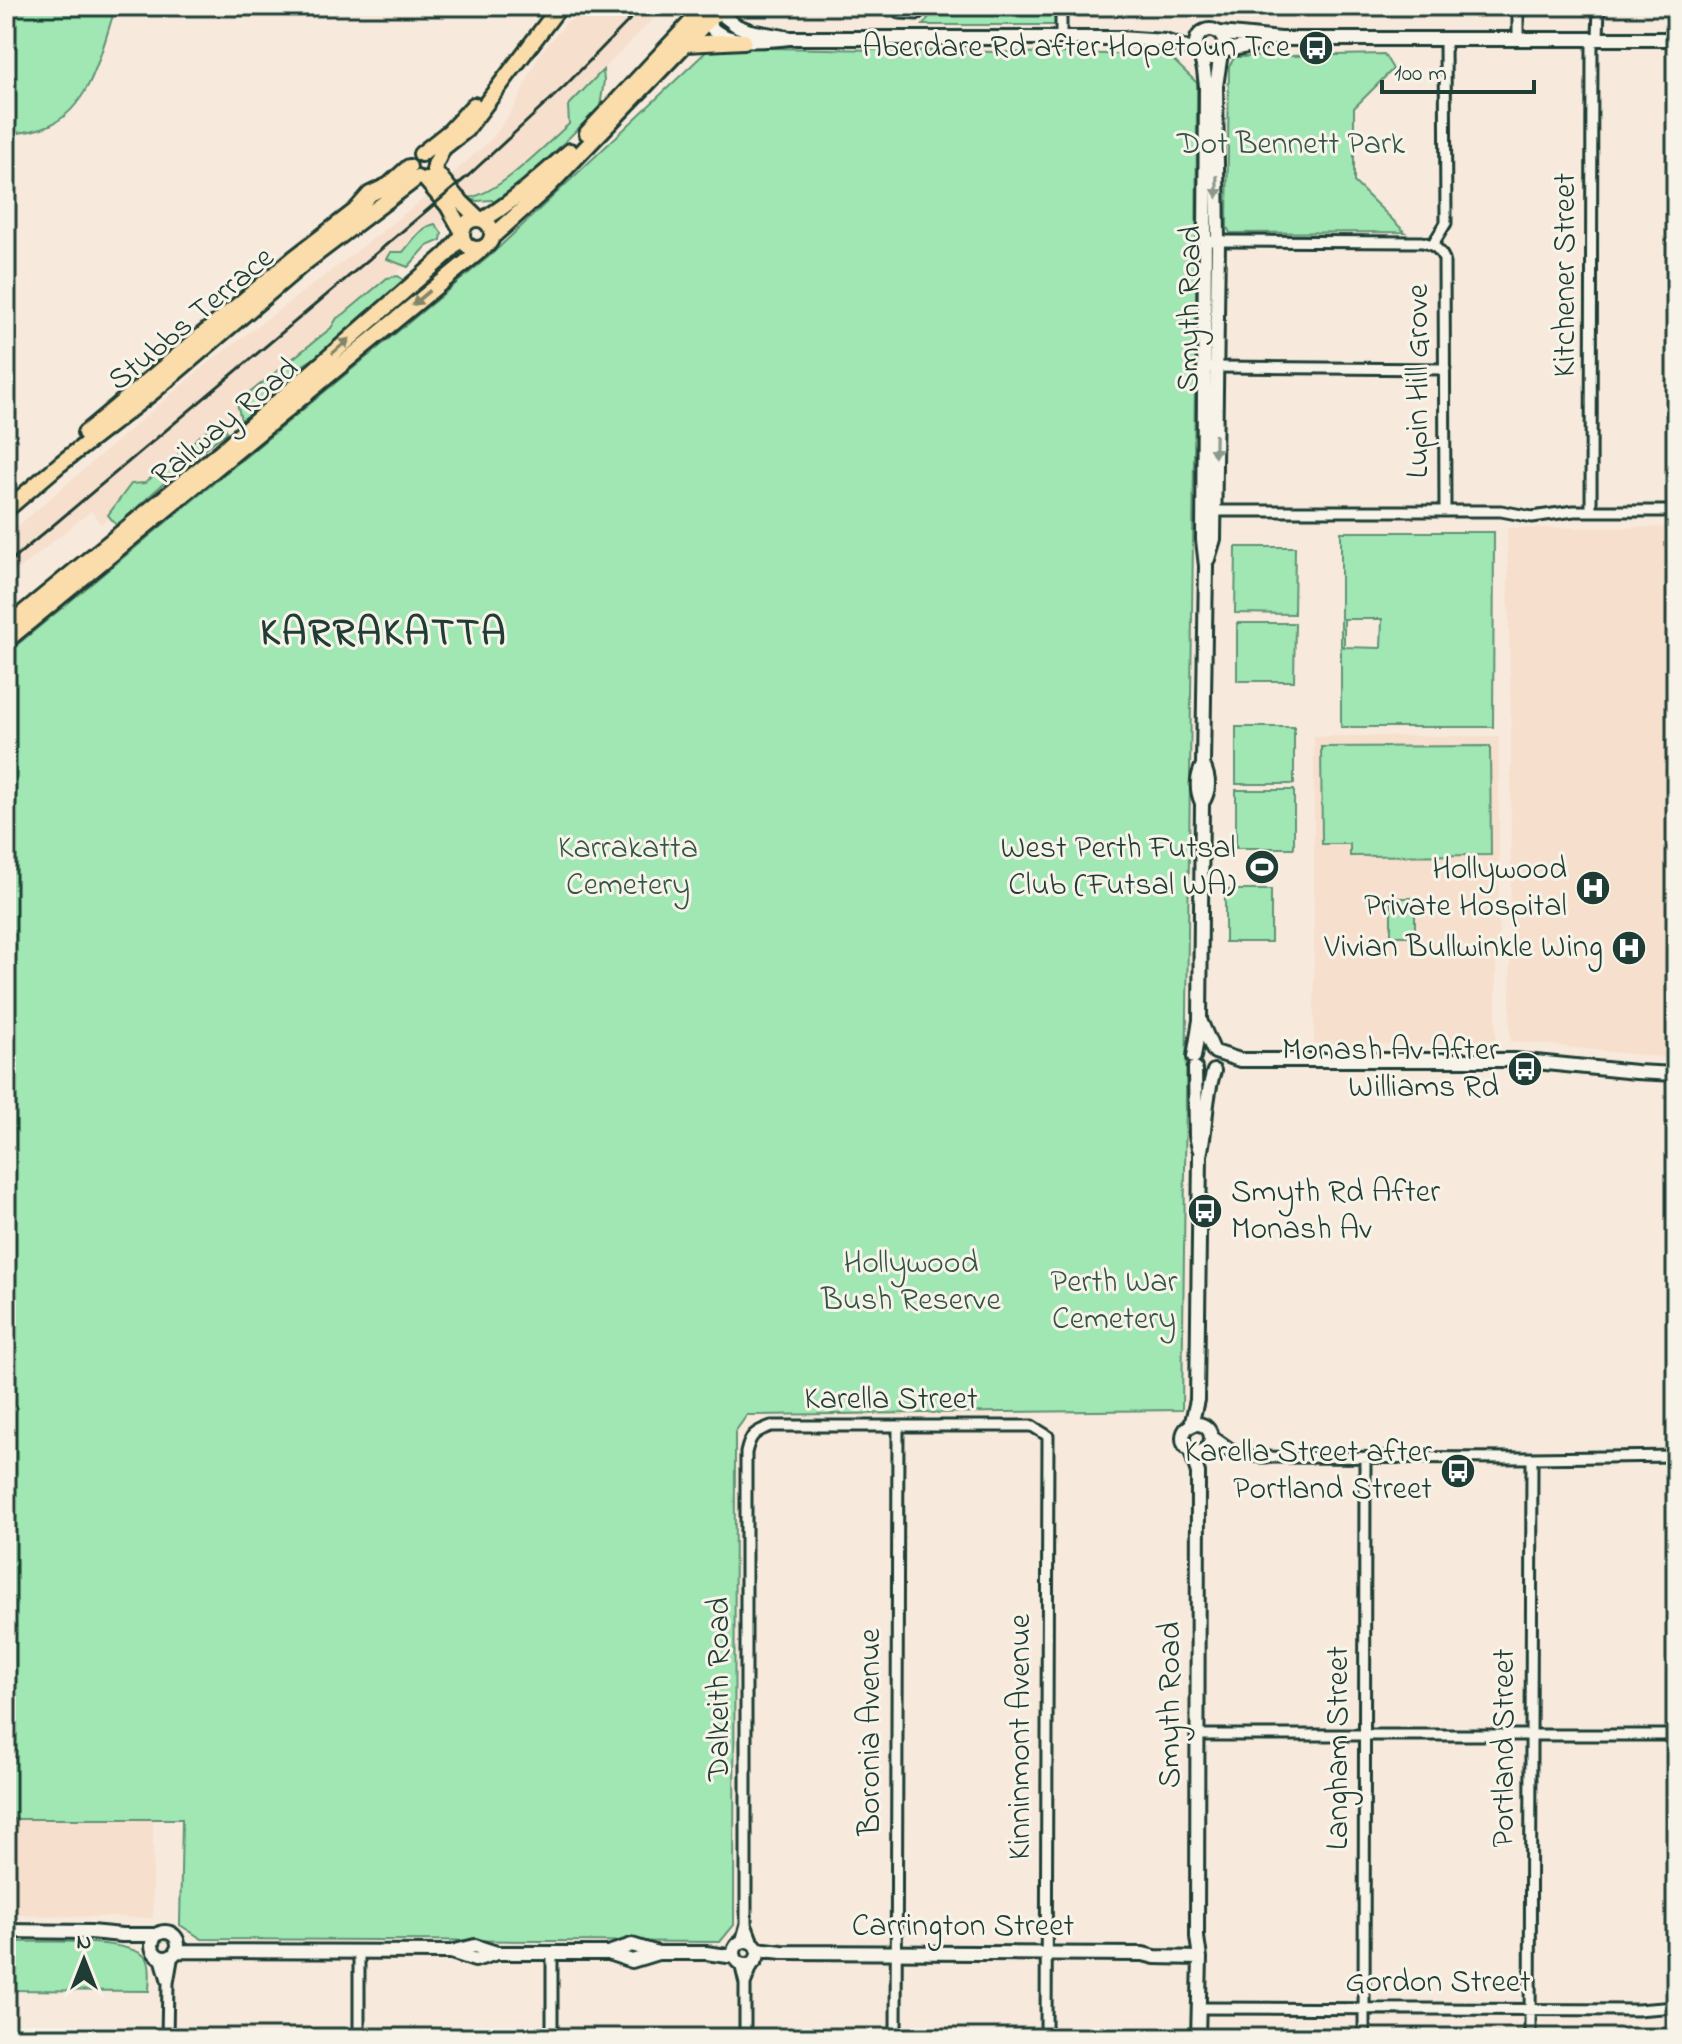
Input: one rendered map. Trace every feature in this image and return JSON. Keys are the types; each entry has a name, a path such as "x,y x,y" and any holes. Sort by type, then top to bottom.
{"main road":[{"path":"492,237 490,227 411,160 450,131 479,100 549,6"},
{"name":"Stubbs Terrace","path":"6,510 154,391 302,265 424,172 445,146 466,130 560,6"},
{"path":"424,172 448,206 469,247 482,249 640,94 712,10"},
{"path":"462,234 466,223 481,220 506,206 572,149 712,10"},
{"path":"712,10 750,31 790,38"},
{"path":"712,10 717,32 744,41"},
{"path":"686,44 790,38 1165,41 1207,30 1281,39 1676,39"},
{"path":"1220,33 1224,40 1221,52"},
{"path":"1199,34 1195,44 1199,53"},
{"path":"1165,41 1213,58 1221,52 1281,39"},
{"name":"Smyth Road","path":"1196,2038 1198,1473 1204,1436 1197,1400 1200,1155 1196,1136 1195,1063 1200,1020 1202,803 1197,784 1203,765 1206,566 1203,540 1209,511 1210,367 1218,242 1216,86 1221,52"},
{"name":"Smyth Road","path":"1199,53 1206,86 1203,241 1210,367"},
{"name":"Stubbs Terrace","path":"6,500 211,326 355,211 370,194 424,172"},
{"name":"Railway Road","path":"6,627 219,453 447,254 462,234"},
{"name":"Railway Road","path":"6,641 482,249"},
{"name":"Smyth Road","path":"1200,1020 1214,1051"},
{"path":"1240,1060 1204,1074 1195,1063 1202,1049 1240,1060 1515,1060 1676,1074"},
{"path":"1214,1051 1219,1059 1215,1071"},
{"name":"Smyth Road","path":"1200,1155 1205,1135 1206,1095 1215,1071"},
{"name":"Smyth Road","path":"1198,1473 1184,1438 1186,1431 1204,1436"},
{"path":"1191,1451 1199,1452 1204,1436"},
{"name":"Carrington Street","path":"6,1931 122,1935 166,1948 201,1950 451,1952 475,1946 497,1953 608,1953 632,1945 658,1953 1143,1954 1156,1950 1197,1950"},
{"name":"Smyth Road","path":"1196,2038 1200,2008 1197,1950"}],"street":[{"path":"900,13 917,14 924,6"},
{"path":"1061,6 1061,38"},
{"path":"1518,6 1518,38"},
{"name":"Kitchener Street","path":"1591,511 1595,39 1599,6"},
{"path":"1433,244 1446,223 1445,38"},
{"name":"Lupin Hill Grove","path":"1203,241 1422,242 1433,244 1440,250 1444,259 1445,511"},
{"path":"1210,367 1445,369"},
{"path":"1209,511 1501,511 1532,517 1565,512 1676,511"},
{"name":"Karella Street","path":"746,1453 748,1441 756,1431 771,1426 1032,1426 1048,1436"},
{"name":"Boronia Avenue","path":"896,2038 898,1427"},
{"name":"Kinninmont Avenue","path":"1046,2038 1048,1436"},
{"path":"1204,1436 1244,1455 1262,1457 1673,1457"},
{"name":"Dalkeith Road","path":"745,2038 746,1453"},
{"name":"Langham Street","path":"1364,2038 1365,1458"},
{"name":"Portland Street","path":"1530,2038 1532,1458"},
{"path":"1197,1735 1676,1735"},
{"path":"166,1948 167,2038"},
{"path":"359,1952 359,2038"},
{"path":"552,1953 552,2038"},
{"name":"Gordon Street","path":"1200,2008 1637,2010 1676,2007"}],"shaded area":[{"path":"596,6 666,6 568,105 569,123 515,172 478,196 469,198 463,195 450,176 500,128 515,106 540,53 566,23"},
{"path":"429,194 448,216 445,224 429,243 358,309 101,524 91,511 6,580 6,536 203,367"},
{"name":"Hollywood Private Hospital","path":"1676,527 1676,1059 1510,1041 1511,736 1507,528"},
{"path":"1314,736 1499,736 1496,1045 1314,1044"},
{"path":"6,1819 153,1819 153,1918 6,1915"}],"green space":[{"path":"6,6 116,6 94,73 76,104 65,116 50,125 7,134"},
{"path":"937,6 1055,6 1055,25 923,25"},
{"name":"Karrakatta Cemetery","path":"711,47 1168,55 1197,83 1182,1410 747,1415 735,1432 734,1925 720,1942 202,1939 180,1925 182,1819 6,1819 6,654 492,254"},
{"name":"Dot Bennett Park","path":"1384,54 1393,69 1354,108 1354,182 1405,232 1230,233 1227,227 1229,66 1235,57"},
{"path":"603,70 600,107 516,190 494,203 492,200 469,198 508,178 569,124 568,106"},
{"path":"435,224 442,233 441,240 427,246 408,267 387,259 391,252 403,252 420,232"},
{"path":"398,276 405,281 318,356 303,365 253,414 241,420 237,403 331,328 337,318 387,278"},
{"path":"214,424 224,425 227,432 170,477 117,526 108,515 131,484 145,483"},
{"path":"1341,532 1494,532 1493,727 1341,727","holes":["1344,619 1382,619 1381,648 1344,647"]},
{"path":"1236,547 1295,547 1294,614 1235,613"},
{"path":"1237,623 1295,623 1294,681 1237,681"},
{"path":"1236,727 1294,727 1294,784 1236,784"},
{"path":"1490,746 1491,855 1350,856 1350,844 1322,844 1321,747"},
{"path":"1236,790 1294,790 1294,848 1236,848"},
{"path":"1225,890 1271,890 1271,942 1225,942"},
{"path":"1391,898 1415,898 1415,936 1391,936"},
{"path":"6,1942 81,1942 138,1952 149,1962 149,1991 6,1990"}],"railway":[{"path":"6,565 469,175 565,86 643,6"}],"place":[{"name":"Aberdare Rd after Hopetoun Tce","path":"1316,48"},
{"name":"West Perth Futsal Club (Futsal WA)","path":"1262,867"},
{"name":"Hollywood Private Hospital","path":"1593,888"},
{"name":"Vivian Bullwinkle Wing","path":"1629,948"},
{"name":"Monash Av After Williams Rd","path":"1525,1069"},
{"name":"Smyth Rd After Monash Av","path":"1205,1211"},
{"name":"Karella Street after Portland Street","path":"1458,1471"}],"district":[{"name":"KARRAKATTA","path":"384,634"}],"park label":[{"name":"Hollywood Bush Reserve","path":"911,1282"},
{"name":"Perth War Cemetery","path":"1114,1302"}]}
